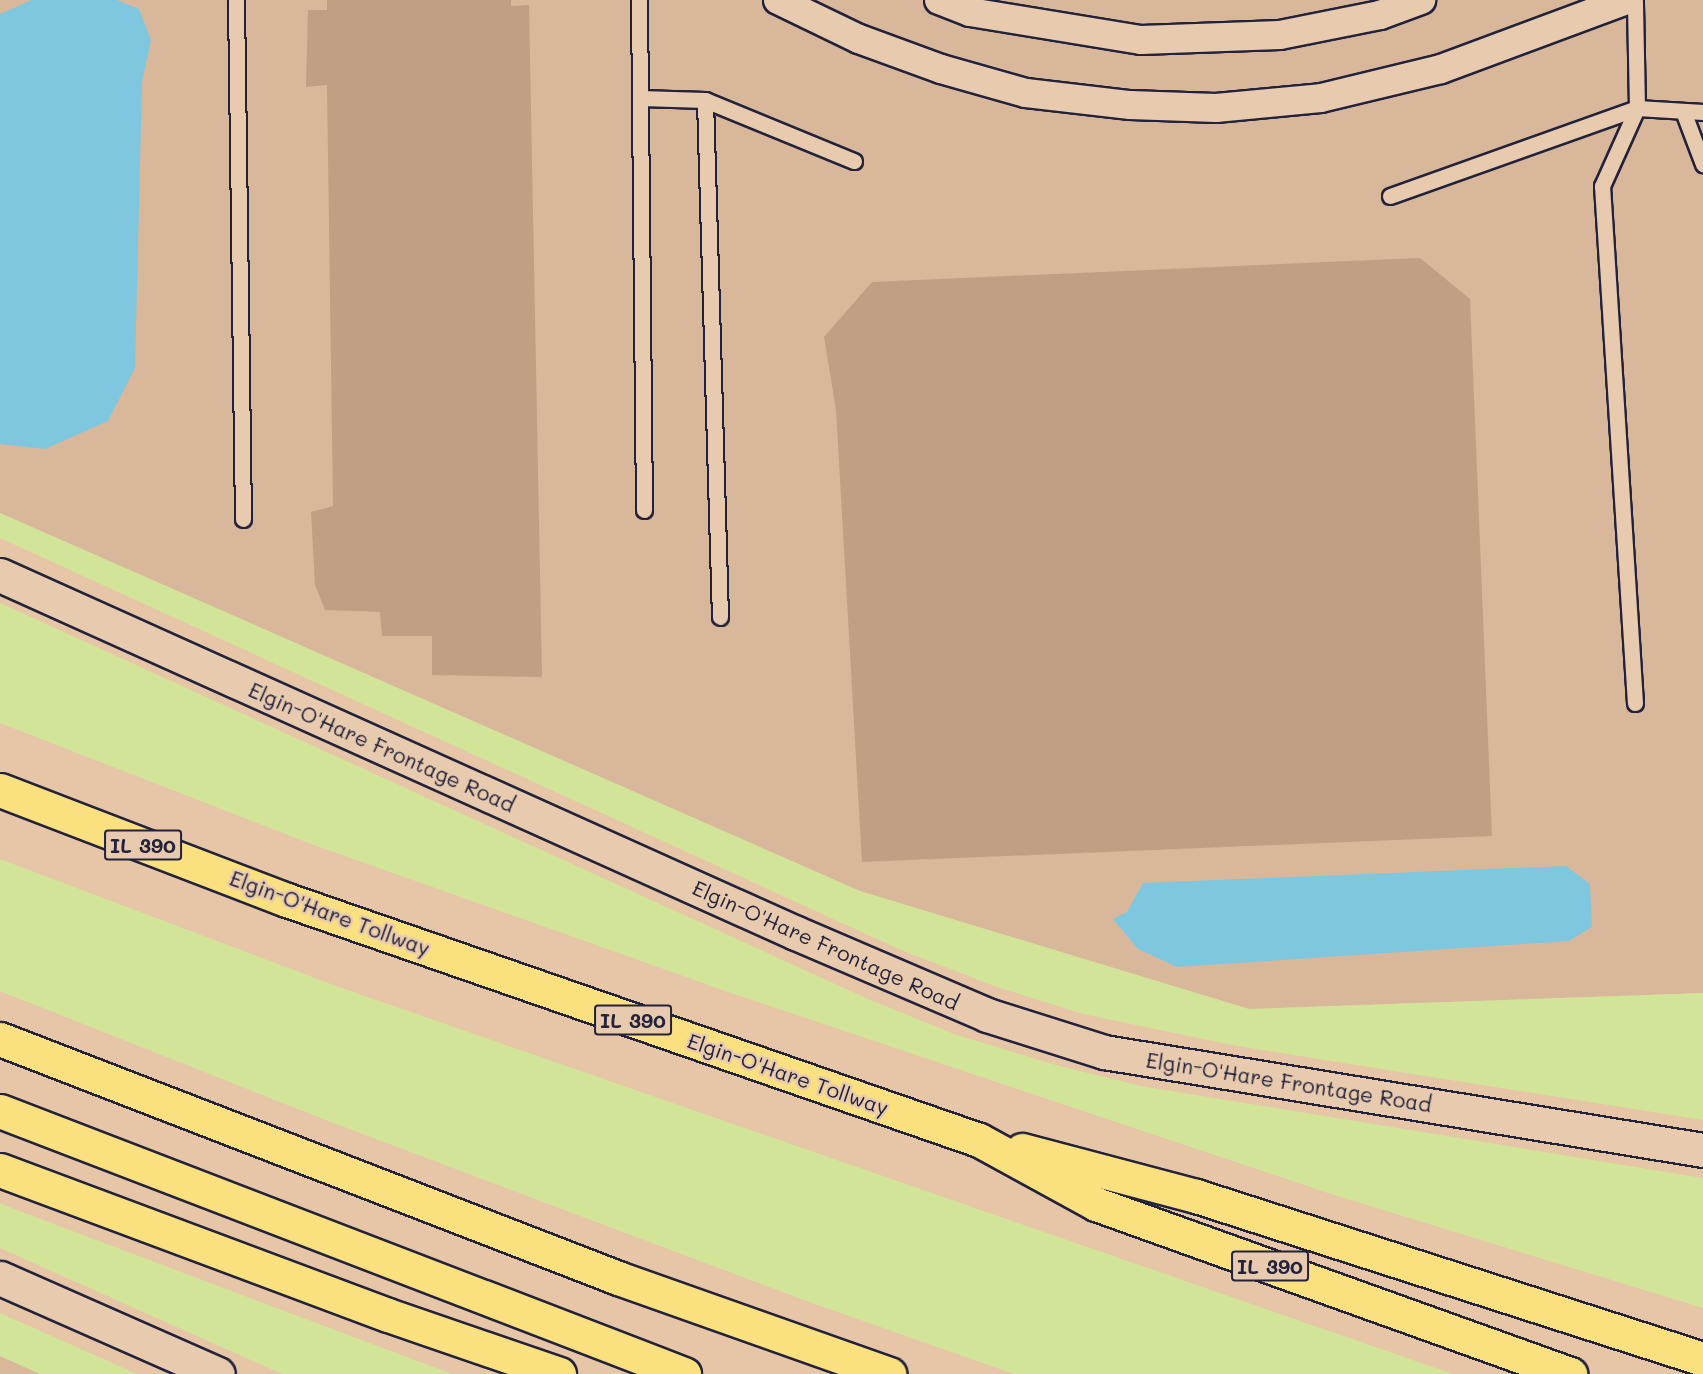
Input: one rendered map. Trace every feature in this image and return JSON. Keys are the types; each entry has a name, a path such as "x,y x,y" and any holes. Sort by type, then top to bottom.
{"highway":[{"name":"Elgin-O'Hare Tollway","path":"0,790 287,900 979,1140 1096,1204 1570,1374"},
{"path":"0,1039 618,1278 889,1374"},
{"path":"0,1111 684,1374"},
{"path":"979,1140 1108,1170 1196,1196 1703,1359"},
{"path":"0,1170 376,1311 559,1374"}],"main road":[{"name":"Elgin-O'Hare Frontage Road","path":"0,575 785,929 987,1015 1126,1056 1703,1150"},
{"path":"0,1278 218,1374"}],"street":[{"path":"778,0 859,39 942,69 1026,93 1130,105 1216,108 1321,98 1441,69 1627,0"},
{"path":"939,0 970,12 1141,40 1280,35 1380,15 1421,0"}],"lane":[{"path":"236,0 243,519"},
{"path":"639,0 644,510"},
{"path":"1635,0 1637,108 1602,186 1635,703"},
{"path":"640,98 705,100 854,161"},
{"path":"705,100 720,617"},
{"path":"1390,196 1637,108 1703,112"},
{"path":"1683,111 1703,164"}],"shaded area":[{"path":"0,0 1703,0 1703,993 1249,1009 860,891 0,513"},
{"path":"0,1356 40,1374 0,1374"}],"green space":[{"path":"0,513 860,891 1249,1009 1703,993 1703,1120 1237,1046 1083,1014 997,987 901,950 0,538"},
{"path":"0,603 868,999 954,1034 1052,1064 1141,1086 1703,1178 1703,1308 1331,1194 734,994 311,844 0,723"},
{"path":"0,859 336,986 1453,1374 1014,1374 809,1302 323,1119 0,991"},
{"path":"0,1203 452,1374 282,1374 0,1248"},
{"path":"0,1313 137,1374 40,1374 0,1356"}],"water":[{"path":"32,0 117,0 139,9 151,40 142,82 135,368 108,421 45,449 0,444 0,14"},
{"path":"1566,866 1590,884 1592,927 1569,941 1177,967 1138,949 1113,919 1127,912 1143,883"}],"building":[{"path":"327,0 511,0 511,6 529,5 542,677 432,675 432,636 382,636 380,612 325,610 315,585 311,512 333,506 327,85 306,87 308,10 327,10"},
{"path":"1420,258 1470,299 1492,836 862,862 836,410 824,337 872,282"}]}
